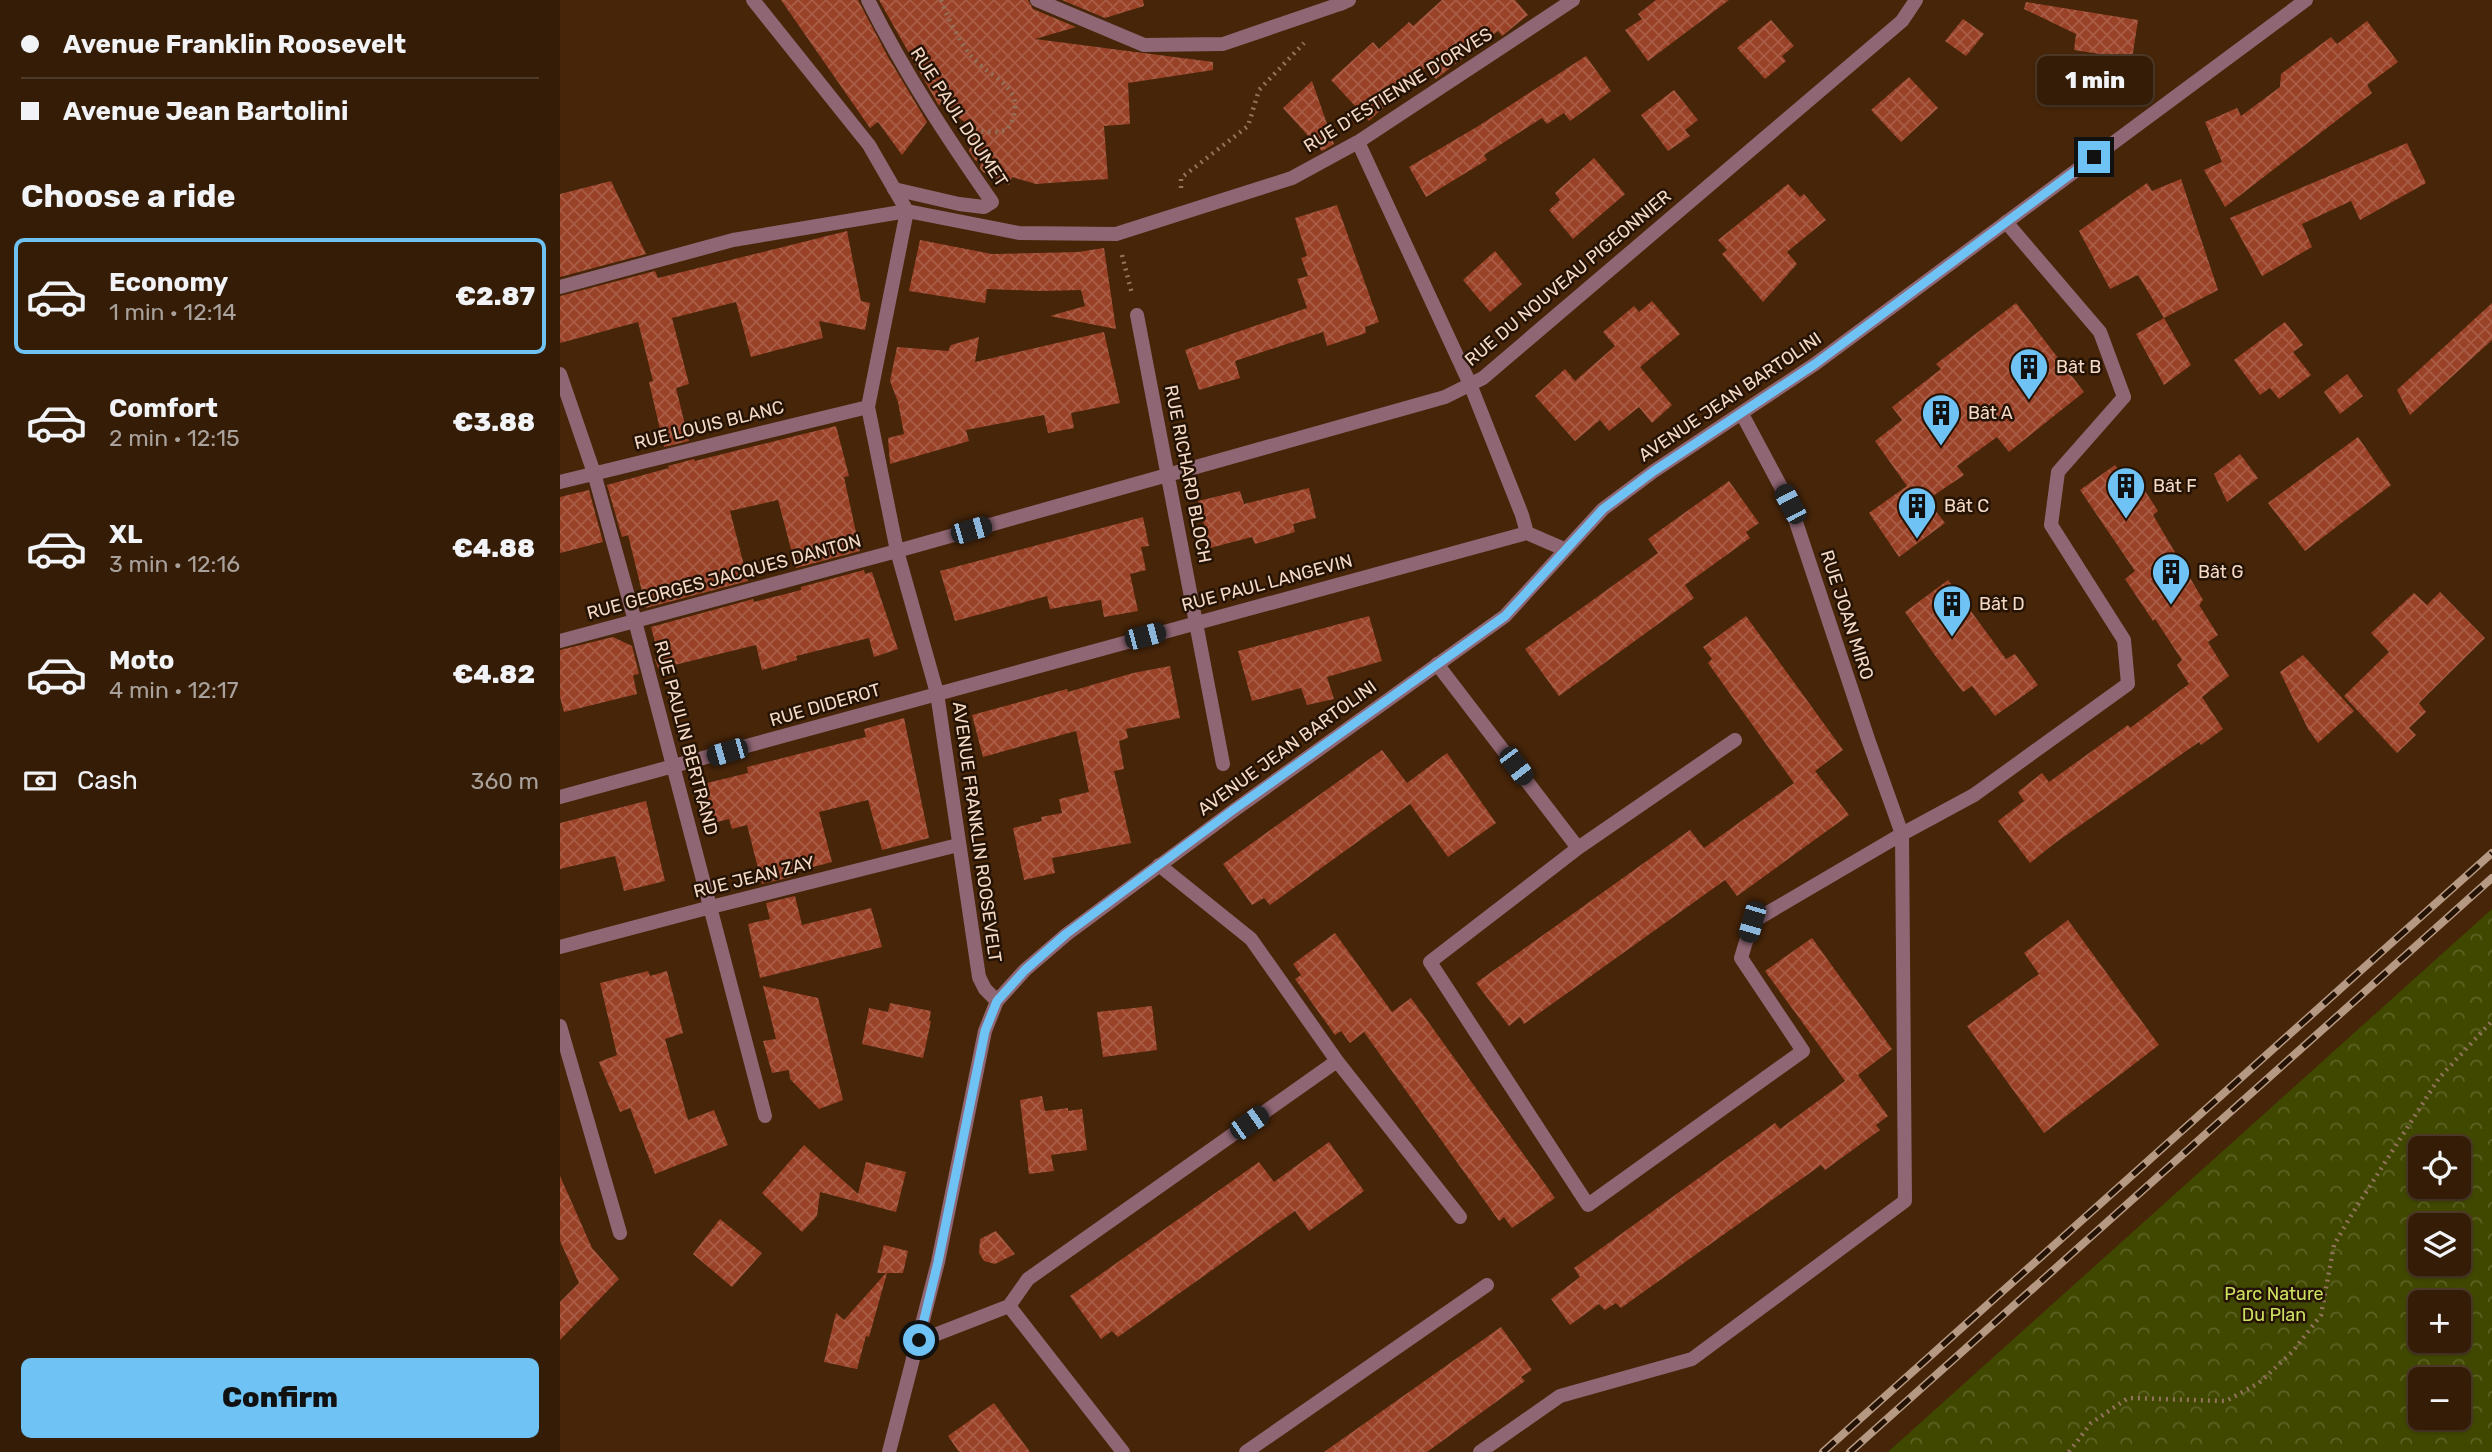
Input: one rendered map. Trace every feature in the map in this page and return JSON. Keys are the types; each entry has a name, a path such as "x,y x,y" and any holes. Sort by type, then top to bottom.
{"street":[{"path":"560,287 733,240 907,211 869,145 753,0"},
{"name":"RUE PAUL DOUMET","path":"868,0 896,56 938,125 992,202 984,207 959,204 894,189"},
{"path":"1037,0 1144,45 1223,44 1345,2"},
{"name":"RUE D'ESTIENNE D'ORVES","path":"907,211 1019,233 1116,234 1180,214 1292,178 1358,142 1573,0"},
{"name":"RUE DU NOUVEAU PIGEONNIER","path":"897,551 1444,397 1483,378 1891,30 1916,0"},
{"name":"AVENUE JEAN BARTOLINI","path":"997,1001 1025,970 1066,934 1505,616 1603,509 1654,471 1815,364 2306,0"},
{"path":"1358,142 1470,384 1527,533 1564,549"},
{"name":"AVENUE FRANKLIN ROOSEVELT","path":"907,211 868,407 897,551 937,693 979,977 985,989 997,1001"},
{"path":"1735,740 1578,848 1430,962 1588,1205 1803,1051 1741,958 1752,922 1974,795 2128,684 2124,640 2051,525 2058,472 2124,397 2100,332 2006,222"},
{"name":"RUE RICHARD BLOCH","path":"1137,315 1223,764"},
{"name":"RUE PAULIN BERTRAND","path":"560,374 594,473 635,621 765,1116"},
{"name":"RUE LOUIS BLANC","path":"560,482 868,407"},
{"name":"RUE JOAN MIRO","path":"1480,1452 1560,1396 1692,1359 1905,1201 1902,834 1790,504 1742,414"},
{"name":"RUE PAUL LANGEVIN","path":"937,693 1527,533"},
{"name":"RUE GEORGES JACQUES DANTON","path":"560,641 897,551"},
{"path":"1437,664 1578,848"},
{"name":"RUE DIDEROT","path":"560,797 937,693"},
{"name":"RUE JEAN ZAY","path":"560,947 958,845"},
{"path":"1159,865 1251,939 1337,1061 1460,1217"},
{"path":"889,1452 938,1262 985,1031 997,1001"},
{"path":"560,1026 620,1233"},
{"path":"919,1340 1009,1306 1028,1279 1337,1061"},
{"path":"1246,1452 1488,1284"},
{"path":"1009,1306 1123,1452"}],"path":[{"path":"938,125 975,132 999,132 1008,129 1014,111 1014,101 1007,85 970,55 941,0"},
{"path":"1180,214 1181,178 1248,126 1259,90 1304,43"},
{"path":"1116,234 1137,315"},
{"path":"2069,1452 2091,1423 2128,1398 2226,1401 2259,1383 2293,1351 2321,1315 2334,1245 2351,1214 2439,1078 2491,1022"}],"green space":[{"name":"Parc Nature Du Plan","path":"2492,909 2492,1452 1888,1452"}],"building":[{"path":"781,0 858,0 927,122 902,155 878,122 870,128"},
{"path":"879,0 1028,0 1033,9 1076,27 1035,39 1213,62 1213,70 1128,83 1130,124 1104,126 1108,179 1036,184 1012,177 1009,185 980,168 981,163 975,160 969,151 976,130 940,104 939,106"},
{"path":"1062,0 1143,0 1144,6 1105,18"},
{"path":"1442,0 1515,0 1528,15 1502,36 1498,31 1436,79 1425,68 1369,121 1331,80 1373,42 1379,49 1409,22 1413,26"},
{"path":"1656,0 1729,0 1648,61 1625,30 1642,19 1638,14"},
{"path":"2026,2 2138,20 2132,59 2074,50 2076,34 2024,9"},
{"path":"1963,19 1984,34 1966,56 1945,41"},
{"path":"1771,20 1794,46 1782,56 1786,61 1765,79 1737,48"},
{"path":"2367,21 2398,62 2367,85 2372,93 2225,207 2204,170 2222,162 2205,122 2237,108 2241,116 2280,87 2281,74 2331,37 2337,44"},
{"path":"1586,56 1611,91 1570,121 1564,113 1547,124 1542,118 1484,155 1487,160 1426,197 1409,167 1480,125"},
{"path":"1909,77 1938,108 1901,142 1871,110"},
{"path":"1312,81 1334,144 1322,151 1283,108"},
{"path":"1674,90 1698,120 1685,130 1690,136 1668,151 1641,115"},
{"path":"2407,143 2426,183 2360,220 2351,201 2302,224 2312,247 2262,276 2230,218"},
{"path":"1594,158 1625,194 1573,239 1549,210 1560,200 1555,193"},
{"path":"2181,179 2218,290 2164,318 2138,275 2110,289 2079,231 2147,183 2152,191"},
{"path":"611,181 646,254 560,277 560,194"},
{"path":"1788,184 1800,197 1804,194 1826,220 1787,252 1797,264 1763,302 1722,254 1727,250 1718,240"},
{"path":"1337,205 1379,322 1365,327 1366,333 1327,346 1323,332 1235,361 1240,378 1199,390 1185,350 1307,308 1297,279 1308,276 1301,258 1307,256 1295,218"},
{"path":"847,231 861,301 870,303 865,330 819,321 823,338 751,357 736,302 672,318 689,384 676,388 689,441 664,447 649,382 653,381 638,322 560,343 560,296 655,271 658,278"},
{"path":"920,240 992,254 1078,252 1104,248 1116,329 1050,316 1085,306 1081,290 987,289 985,303 909,291"},
{"path":"1495,251 1522,284 1490,312 1463,280"},
{"path":"1652,301 1680,334 1640,367 1672,405 1652,423 1639,407 1609,431 1600,420 1575,441 1535,396 1565,369 1575,381 1615,346 1603,332 1634,306 1639,312"},
{"path":"2016,303 2084,392 2009,452 1997,437 1957,466 1964,475 1927,500 1945,523 1899,557 1869,513 1907,486 1875,441 1902,420 1892,407 1941,369 1936,364"},
{"path":"2492,303 2492,340 2410,415 2397,390"},
{"path":"2164,318 2191,365 2164,385 2136,334"},
{"path":"2285,322 2303,345 2293,352 2311,375 2279,399 2270,388 2260,395 2234,360"},
{"path":"1104,332 1120,403 1071,413 1074,428 1048,433 1044,415 966,430 969,441 890,464 888,438 904,434 898,402 890,381 897,347 948,351 951,345 979,337 975,362"},
{"path":"2347,374 2363,396 2340,414 2324,392"},
{"path":"836,426 849,476 844,477 860,551 796,568 778,500 730,511 748,581 646,608 628,535 622,537 607,485 694,459 695,461"},
{"path":"2358,437 2391,485 2305,551 2268,503"},
{"path":"2240,454 2258,478 2227,502 2214,474"},
{"path":"2115,465 2135,492 2143,488 2158,511 2153,515 2203,600 2199,605 2218,635 2208,642 2229,676 2202,697 2223,729 2201,745 2199,742 2030,863 1998,821 2024,801 2018,792 2042,773 2049,782 2128,725 2130,728 2189,684 2177,665 2182,660 2125,579 2135,571 2080,490"},
{"path":"1729,481 1759,523 1746,532 1750,538 1685,585 1694,598 1559,696 1525,649 1658,553 1648,539"},
{"path":"1309,488 1316,518 1293,524 1295,532 1255,544 1252,537 1210,548 1198,501 1240,491 1244,504"},
{"path":"589,490 603,542 560,553 560,497"},
{"path":"1143,517 1149,546 1141,547 1146,570 1130,574 1138,611 1104,617 1101,600 1050,609 1047,596 955,621 940,571"},
{"path":"864,570 865,574 872,572 898,649 874,657 869,638 796,656 797,660 762,670 756,645 658,669 655,659 660,661 651,627 753,599 754,602 801,590 801,587"},
{"name":"Bât D","path":"1948,580 2006,659 2015,654 2038,685 1995,716 1972,686 1963,692 1905,612"},
{"path":"2440,592 2485,638 2419,703 2426,712 2409,728 2416,735 2397,753 2344,696 2389,652 2371,633 2414,593 2427,605"},
{"path":"1369,616 1382,661 1327,677 1334,699 1307,705 1301,688 1252,701 1238,651"},
{"path":"1746,616 1843,750 1815,771 1849,815 1737,896 1725,880 1524,1024 1520,1017 1509,1026 1476,983 1690,830 1704,848 1794,783 1708,663 1712,659 1703,647"},
{"path":"613,637 632,646 639,674 633,675 637,694 564,712 560,697 560,650"},
{"path":"2303,655 2354,711 2318,743 2308,729 2280,672"},
{"path":"1170,666 1180,718 1126,729 1128,738 1119,741 1124,769 1114,771 1131,843 1052,858 1055,873 1024,880 1013,828 1042,821 1041,817 1062,813 1059,799 1089,792 1076,731 983,757 972,715 1067,689 1068,692 1133,673"},
{"path":"904,718 929,838 882,850 868,800 819,812 832,862 762,884 747,825 732,829 729,819 713,823 703,784 748,773 747,767 866,737 864,729"},
{"path":"1382,750 1407,783 1447,753 1496,823 1448,857 1410,804 1270,905 1264,898 1252,905 1223,864"},
{"path":"646,801 665,881 624,891 615,856 560,869 560,823"},
{"path":"795,896 802,925 871,908 882,947 760,978 748,924 770,919 766,903"},
{"path":"2068,920 2159,1045 2044,1133 1967,1026 2039,974 2024,953"},
{"path":"1335,933 1392,1012 1411,998 1555,1198 1512,1228 1504,1217 1499,1221 1364,1032 1350,1043 1341,1031 1335,1035 1295,979 1301,975 1293,964"},
{"path":"1812,938 1892,1049 1858,1075 1888,1116 1876,1125 1880,1130 1825,1170 1821,1165 1621,1308 1616,1303 1605,1310 1599,1304 1570,1325 1551,1299 1580,1277 1574,1268 1775,1123 1780,1129 1845,1081 1765,971"},
{"path":"648,971 650,976 667,971 683,1033 665,1039 688,1120 714,1110 728,1145 655,1174 630,1108 620,1112 599,1062 617,1055 600,983"},
{"path":"763,986 818,998 843,1100 819,1109 790,1079 789,1070 772,1073 763,1041 776,1039"},
{"path":"890,1003 931,1011 923,1058 862,1044 869,1008 888,1012"},
{"path":"1152,1006 1157,1050 1103,1057 1097,1012"},
{"path":"1042,1096 1045,1111 1082,1109 1087,1150 1051,1155 1054,1171 1029,1174 1020,1100"},
{"path":"1329,1142 1364,1191 1309,1231 1295,1211 1118,1337 1112,1331 1101,1339 1070,1296 1259,1162 1274,1182"},
{"path":"804,1145 858,1194 866,1162 906,1172 896,1212 820,1192 817,1216 802,1232 762,1193"},
{"path":"560,1176 592,1248 619,1279 560,1340 560,1302 579,1283 560,1241"},
{"path":"720,1219 762,1253 732,1287 693,1254"},
{"path":"996,1231 1015,1254 995,1264 984,1261 979,1253 980,1239"},
{"path":"884,1245 908,1251 903,1273 887,1273 857,1369 824,1362 836,1313 844,1320 886,1273 877,1273"},
{"path":"1501,1327 1532,1370 1521,1377 1525,1381 1427,1452 1324,1452"},
{"path":"994,1403 1030,1452 959,1452 948,1436"}],"railway":[{"path":"1823,1452 2492,853"},
{"path":"1850,1452 2492,878"}],"place":[{"name":"Bât B","path":"2029,401"},
{"name":"Bât A","path":"1941,447"},
{"name":"Bât F","path":"2126,520"},
{"name":"Bât C","path":"1917,540"},
{"name":"Bât G","path":"2171,606"},
{"name":"Bât D","path":"1952,638"}],"route":[{"path":"919,1340 938,1262 985,1031 997,1001 1025,970 1066,934 1159,865 1505,616 1603,509 1654,471 1815,364 2094,157"}]}
